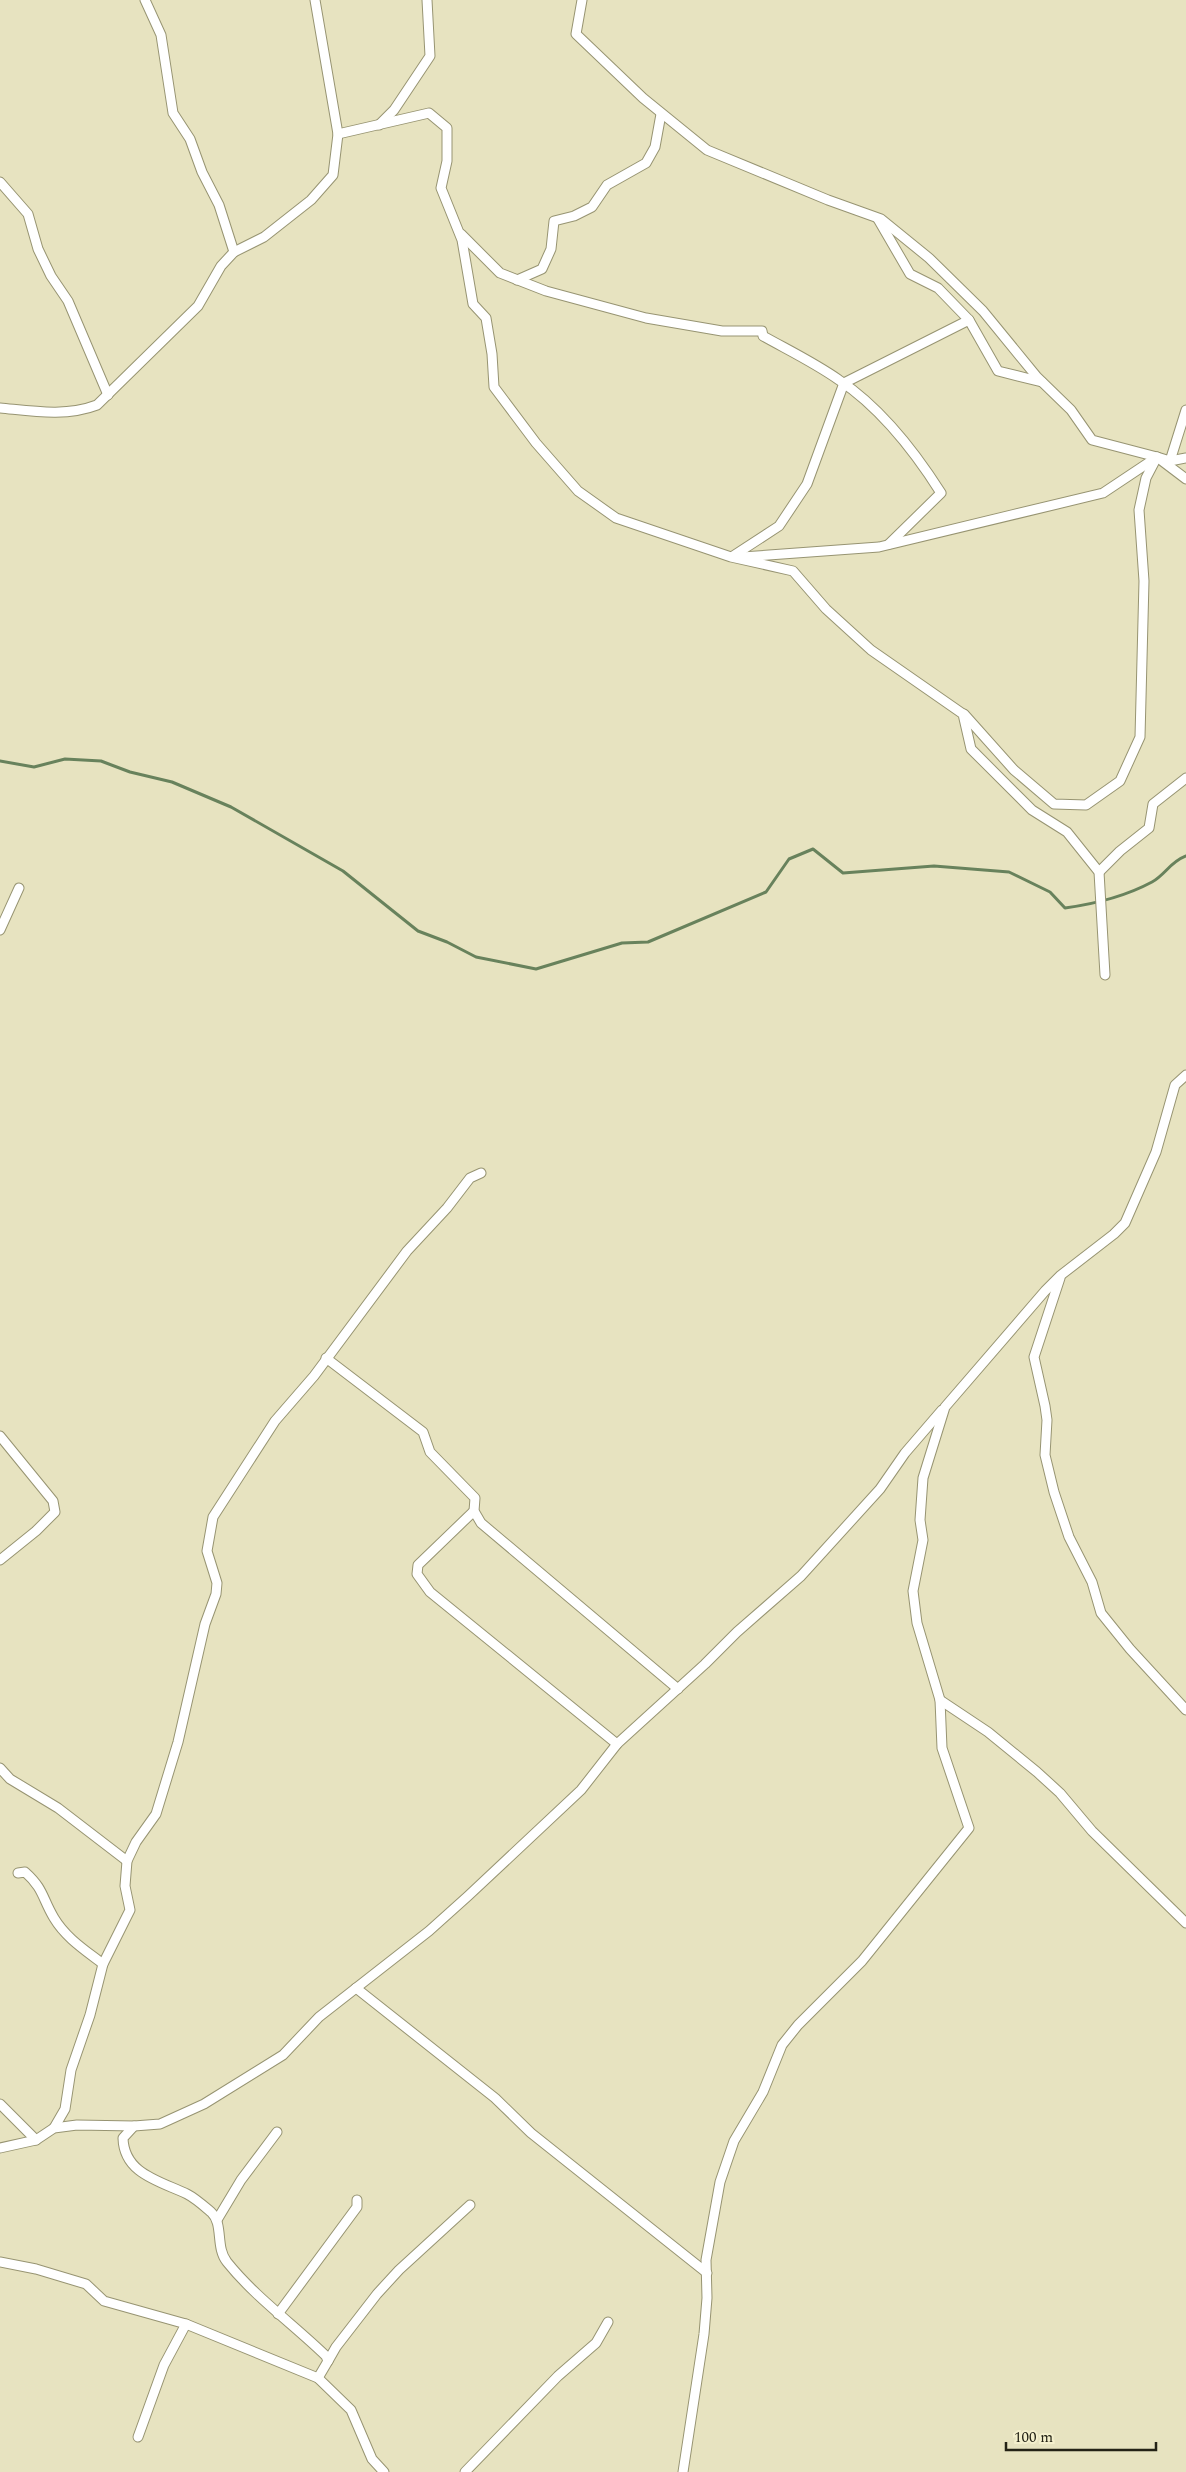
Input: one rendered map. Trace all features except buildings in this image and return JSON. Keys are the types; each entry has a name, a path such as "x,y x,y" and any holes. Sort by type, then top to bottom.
{"street":[{"path":"145,0 161,35 173,113 190,139 202,172 219,204 234,252"},
{"path":"0,408 80,412 96,406 198,306 221,266 234,252 264,237 311,200 334,175 338,134 315,0"},
{"path":"378,125 394,110 430,56 427,0"},
{"path":"582,0 576,34 662,114 707,150 828,200 877,217 929,258 984,311 1042,382 1071,410 1092,440 1170,461 1186,458"},
{"path":"338,134 429,113 447,128 447,161 441,188 459,232 469,270 473,304 486,318 492,354 494,387 536,443 578,491 616,518 731,558 793,571 826,609 871,650 963,714 1014,770 1054,804 1086,804 1120,782 1140,737 1144,582 1140,510 1146,478 1157,457"},
{"path":"517,280 528,277 542,269 551,249 554,221 574,216 592,207 607,185 646,163 655,147 662,114"},
{"path":"0,182 28,214 38,249 51,276 68,301 108,395"},
{"path":"877,217 910,274 938,288 969,320 998,371 1042,382"},
{"path":"459,232 500,273 517,280 546,291 646,318 722,331 762,331 763,336 844,383 868,402 924,466 941,493 889,544"},
{"path":"731,558 779,526 807,484 844,383 969,320"},
{"path":"1170,461 1186,410"},
{"path":"731,558 889,544 1103,493 1157,457"},
{"path":"1157,457 1186,479"},
{"path":"963,714 971,749 1032,810 1067,832 1098,872 1105,975"},
{"path":"1098,872 1120,851 1149,828 1153,804 1186,778"},
{"path":"0,930 19,888"},
{"path":"54,2128 77,2125 134,2126 160,2124 185,2115 247,2080 283,2055 319,2017 429,1931 468,1896 581,1790 617,1744 678,1689 736,1632 801,1576 880,1489 905,1453 1061,1275 1114,1234 1125,1223 1156,1152 1175,1085 1186,1075"},
{"path":"0,2148 36,2140 54,2128 65,2110 71,2070 90,2015 103,1964 130,1910 125,1886 128,1861 136,1842 156,1814 178,1742 206,1624 216,1594 217,1583 207,1550 213,1517 274,1421 296,1398 407,1251 447,1208 470,1178 481,1173"},
{"path":"1061,1275 1034,1357 1046,1413 1045,1455 1054,1492 1069,1537 1092,1582 1100,1613 1186,1710"},
{"path":"326,1358 423,1432 430,1452 475,1498 474,1511 481,1523 678,1689"},
{"path":"683,2472 704,2334 706,2260 720,2182 734,2141 763,2092 782,2045 798,2025 862,1961 969,1828 942,1748 940,1700 917,1623 913,1591 923,1540 920,1520 923,1478 945,1407"},
{"path":"0,1436 52,1501 55,1512 36,1531 0,1560"},
{"path":"474,1511 418,1565 417,1574 430,1592 617,1744"},
{"path":"940,1700 988,1732 1037,1772 1060,1793 1092,1831 1186,1923"},
{"path":"0,1768 10,1779 58,1808 128,1861"},
{"path":"18,1873 25,1872 38,1884 54,1917 67,1935 103,1964"},
{"path":"356,1988 495,2098 531,2133 707,2273"},
{"path":"0,2104 36,2140"},
{"path":"134,2126 123,2138 123,2150 131,2164 155,2180 189,2195 217,2220"},
{"path":"277,2132 241,2180 217,2220 219,2238 225,2260 278,2314 314,2344 328,2361"},
{"path":"278,2314 332,2244 357,2207 357,2200"},
{"path":"318,2378 336,2347 382,2288 470,2205"},
{"path":"0,2262 36,2269 86,2284 104,2301 186,2324 318,2378 351,2410 372,2459 384,2472"},
{"path":"465,2472 558,2376 596,2343 608,2322"},
{"path":"138,2437 164,2365 186,2324"}],"waterway":[{"path":"0,761 34,767 65,759 101,761 130,772 172,782 231,807 343,871 418,931 447,942 476,957 536,969 622,943 648,942 766,892 789,859 813,849 843,873 934,866 1009,872 1050,892 1065,908 1110,899 1142,887 1157,879 1176,862 1186,856"}]}
